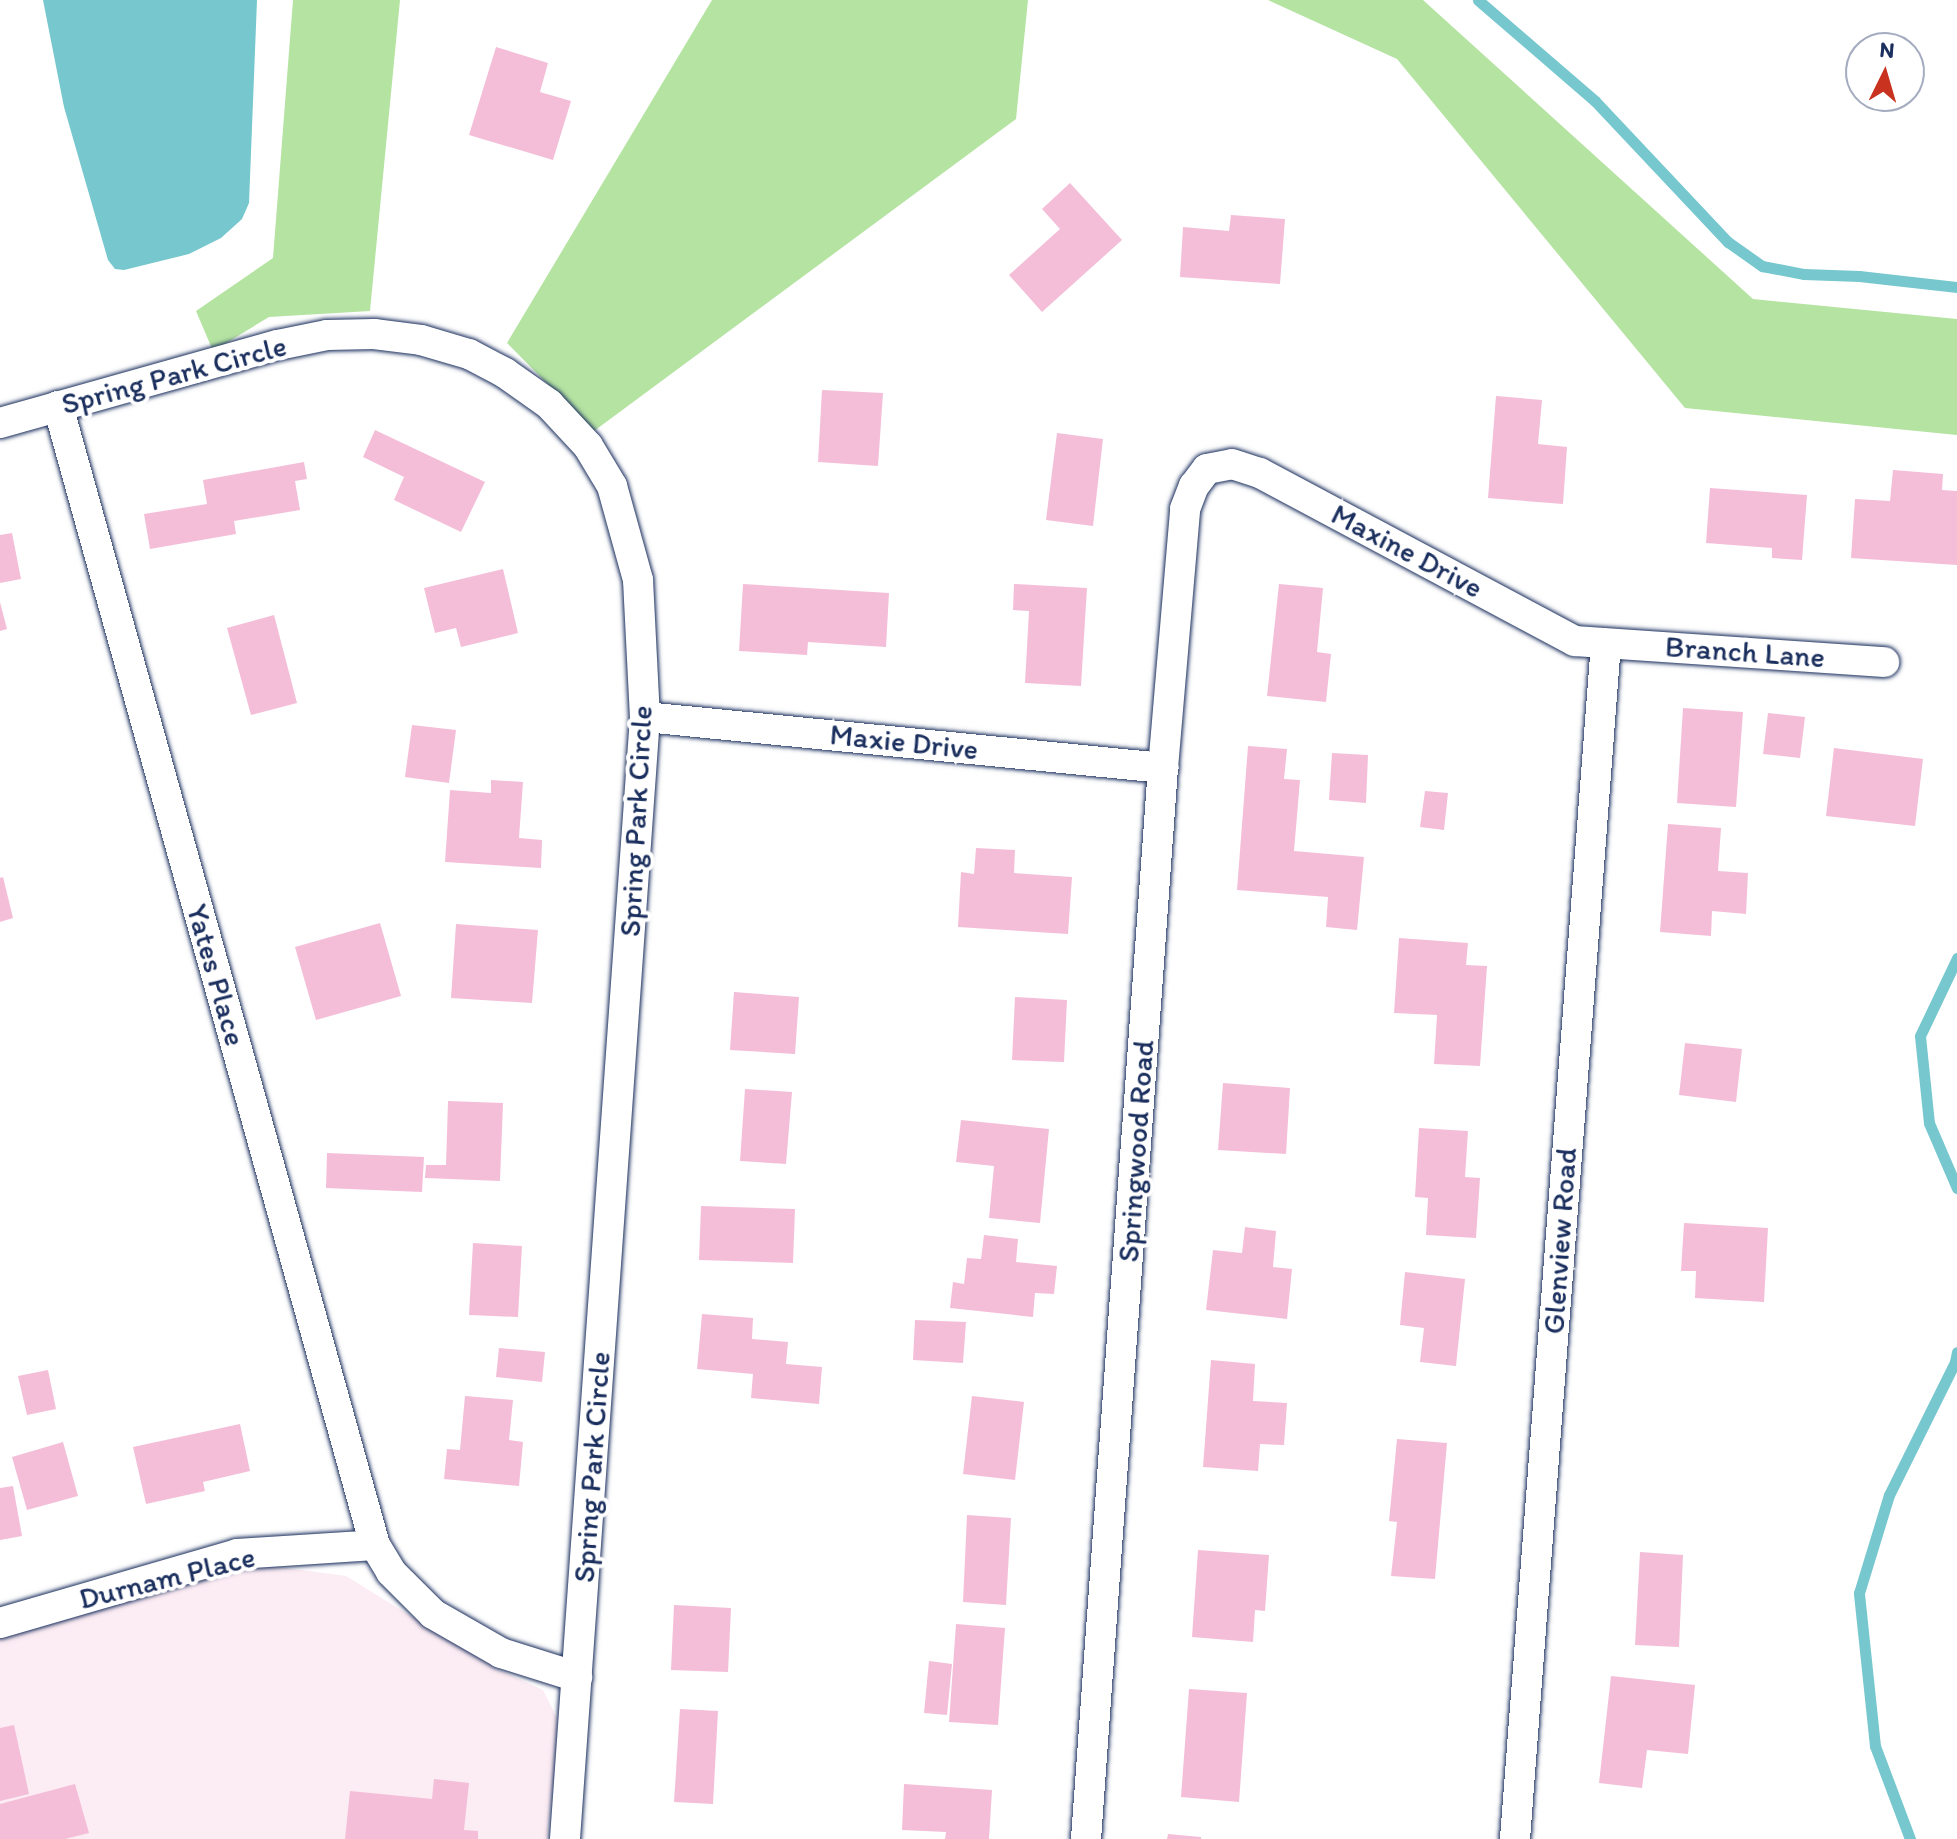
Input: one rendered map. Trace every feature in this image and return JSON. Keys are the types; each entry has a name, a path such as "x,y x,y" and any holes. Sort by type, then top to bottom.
{"street":[{"name":"Spring Park Circle","path":"0,423 278,345 327,335 374,334 421,340 469,354 493,366 549,404 588,446 612,486 638,580 645,717 565,1839"},
{"name":"Yates Place","path":"58,406 375,1545"},
{"name":"Maxine Drive","path":"1207,469 1232,464 1260,473 1575,641 1606,643"},
{"name":"Springwood Road","path":"1086,1839 1163,768 1185,509 1194,486 1207,469"},
{"name":"Branch Lane","path":"1606,643 1884,662"},
{"name":"Glenview Road","path":"1515,1839 1606,643"},
{"name":"Maxie Drive","path":"645,717 1163,768"},
{"name":"Durnam Place","path":"0,1623 237,1554 375,1545"},
{"path":"375,1545 391,1572 433,1614 501,1653 577,1677"}],"shaded area":[{"path":"256,1564 346,1576 495,1668 543,1690 557,1718 558,1744 547,1839 0,1839 0,1637"}],"green space":[{"path":"293,0 400,0 370,311 269,317 213,351 196,311 273,258"},
{"path":"712,0 1028,0 1016,119 594,431 507,343"},
{"path":"1268,0 1423,0 1753,299 1957,319 1957,435 1685,408 1397,59"}],"water":[{"path":"43,0 257,0 249,203 242,219 221,238 189,254 124,270 115,269 108,260 64,107"}],"building":[{"path":"496,47 548,63 540,92 571,101 553,160 469,135"},
{"path":"1070,183 1122,240 1042,312 1009,275 1060,229 1042,209"},
{"path":"1231,215 1285,219 1280,284 1180,277 1183,227 1229,231"},
{"path":"822,390 883,393 878,466 818,462"},
{"path":"1496,396 1542,400 1538,444 1567,447 1563,504 1488,498"},
{"path":"375,430 485,482 461,532 394,500 404,477 363,457"},
{"path":"1057,433 1103,439 1093,526 1046,520"},
{"path":"304,462 307,479 295,481 300,510 234,521 236,534 150,549 144,514 207,504 203,480"},
{"path":"1893,470 1943,474 1942,490 1957,491 1957,565 1851,558 1855,499 1890,501"},
{"path":"1710,488 1807,495 1802,560 1772,558 1772,548 1706,543"},
{"path":"12,533 21,579 0,583 0,535"},
{"path":"503,569 518,633 461,647 456,628 435,633 424,588"},
{"path":"743,584 889,593 886,647 808,642 807,655 739,651"},
{"path":"1014,584 1087,588 1081,686 1025,683 1029,611 1013,610"},
{"path":"1279,584 1323,588 1317,652 1331,654 1326,702 1267,696"},
{"path":"0,602 7,629 0,631"},
{"path":"274,615 297,703 251,715 227,628"},
{"path":"1683,708 1743,712 1736,807 1677,803"},
{"path":"1768,713 1805,717 1800,758 1763,754"},
{"path":"412,725 456,730 449,783 405,777"},
{"path":"1248,746 1287,749 1284,779 1300,780 1294,851 1364,857 1357,930 1326,927 1328,897 1237,890"},
{"path":"1834,748 1923,759 1915,826 1826,816"},
{"path":"1332,753 1368,755 1366,803 1329,800"},
{"path":"491,780 523,782 519,838 542,840 541,868 445,862 450,790 491,793"},
{"path":"1425,791 1448,793 1444,830 1420,827"},
{"path":"1668,824 1721,828 1718,871 1748,873 1746,914 1712,911 1711,936 1660,932"},
{"path":"976,848 1015,850 1014,873 1072,877 1068,934 958,927 961,872 974,874"},
{"path":"3,877 13,918 0,922 0,878"},
{"path":"380,923 401,996 316,1020 295,947"},
{"path":"456,924 538,930 532,1003 451,998"},
{"path":"1399,938 1468,943 1466,965 1487,966 1480,1066 1434,1064 1437,1015 1394,1013"},
{"path":"734,992 799,997 795,1054 730,1050"},
{"path":"1015,997 1067,1000 1064,1062 1012,1060"},
{"path":"1685,1043 1742,1049 1736,1102 1679,1095"},
{"path":"1223,1083 1290,1088 1286,1154 1218,1150"},
{"path":"745,1089 792,1092 786,1164 740,1161"},
{"path":"448,1101 503,1103 500,1181 425,1178 426,1165 446,1165"},
{"path":"961,1120 1049,1129 1040,1223 989,1218 994,1166 956,1162"},
{"path":"1419,1128 1468,1131 1465,1177 1480,1178 1476,1238 1426,1235 1428,1198 1415,1197"},
{"path":"327,1153 424,1157 422,1192 326,1188"},
{"path":"701,1206 795,1209 793,1263 699,1260"},
{"path":"1684,1223 1768,1228 1764,1302 1695,1298 1696,1271 1681,1271"},
{"path":"1245,1227 1276,1231 1273,1267 1292,1269 1287,1319 1206,1310 1213,1250 1242,1253"},
{"path":"984,1235 1018,1239 1016,1262 1057,1266 1054,1294 1035,1293 1033,1317 950,1308 953,1282 964,1284 967,1258 981,1259"},
{"path":"473,1243 522,1246 518,1317 469,1315"},
{"path":"1405,1272 1465,1279 1456,1366 1420,1362 1424,1328 1400,1325"},
{"path":"702,1314 753,1318 752,1339 788,1342 786,1364 822,1367 819,1404 751,1398 753,1374 697,1369"},
{"path":"915,1320 966,1322 963,1363 913,1360"},
{"path":"499,1348 545,1352 542,1382 496,1377"},
{"path":"1211,1360 1255,1364 1253,1401 1287,1403 1284,1445 1260,1444 1258,1471 1203,1467"},
{"path":"48,1370 56,1409 27,1415 18,1376"},
{"path":"465,1396 513,1400 509,1440 523,1442 519,1486 444,1479 447,1449 460,1450"},
{"path":"972,1396 1024,1402 1015,1480 963,1474"},
{"path":"240,1424 250,1471 203,1482 205,1491 146,1504 133,1447"},
{"path":"1397,1439 1447,1443 1435,1579 1391,1576 1397,1522 1389,1521"},
{"path":"63,1442 78,1496 27,1510 12,1457"},
{"path":"13,1486 22,1536 0,1540 0,1488"},
{"path":"967,1515 1011,1518 1006,1605 963,1602"},
{"path":"1198,1550 1269,1555 1265,1611 1255,1610 1253,1642 1192,1637"},
{"path":"1640,1552 1683,1555 1679,1647 1635,1645"},
{"path":"674,1605 731,1608 728,1672 671,1670"},
{"path":"956,1624 1005,1628 998,1725 949,1722"},
{"path":"929,1661 952,1664 947,1715 924,1713"},
{"path":"1611,1676 1695,1685 1688,1754 1647,1750 1642,1788 1599,1783"},
{"path":"1189,1689 1247,1693 1239,1802 1181,1797"},
{"path":"680,1709 718,1711 713,1804 674,1802"},
{"path":"14,1725 29,1794 0,1801 0,1728"},
{"path":"434,1779 469,1783 464,1830 478,1831 478,1839 345,1839 350,1791 432,1799"},
{"path":"75,1784 89,1833 65,1839 0,1839 0,1804"},
{"path":"904,1784 992,1790 989,1839 945,1839 946,1832 902,1830"},
{"path":"1168,1834 1201,1837 1201,1839 1167,1839"}],"waterway":[{"path":"1478,0 1595,101 1728,242 1762,266 1804,274 1859,276 1957,287"},
{"path":"1957,958 1920,1036 1929,1123 1957,1188"},
{"path":"1910,1839 1875,1746 1859,1593 1889,1495 1955,1362 1957,1352"}]}
